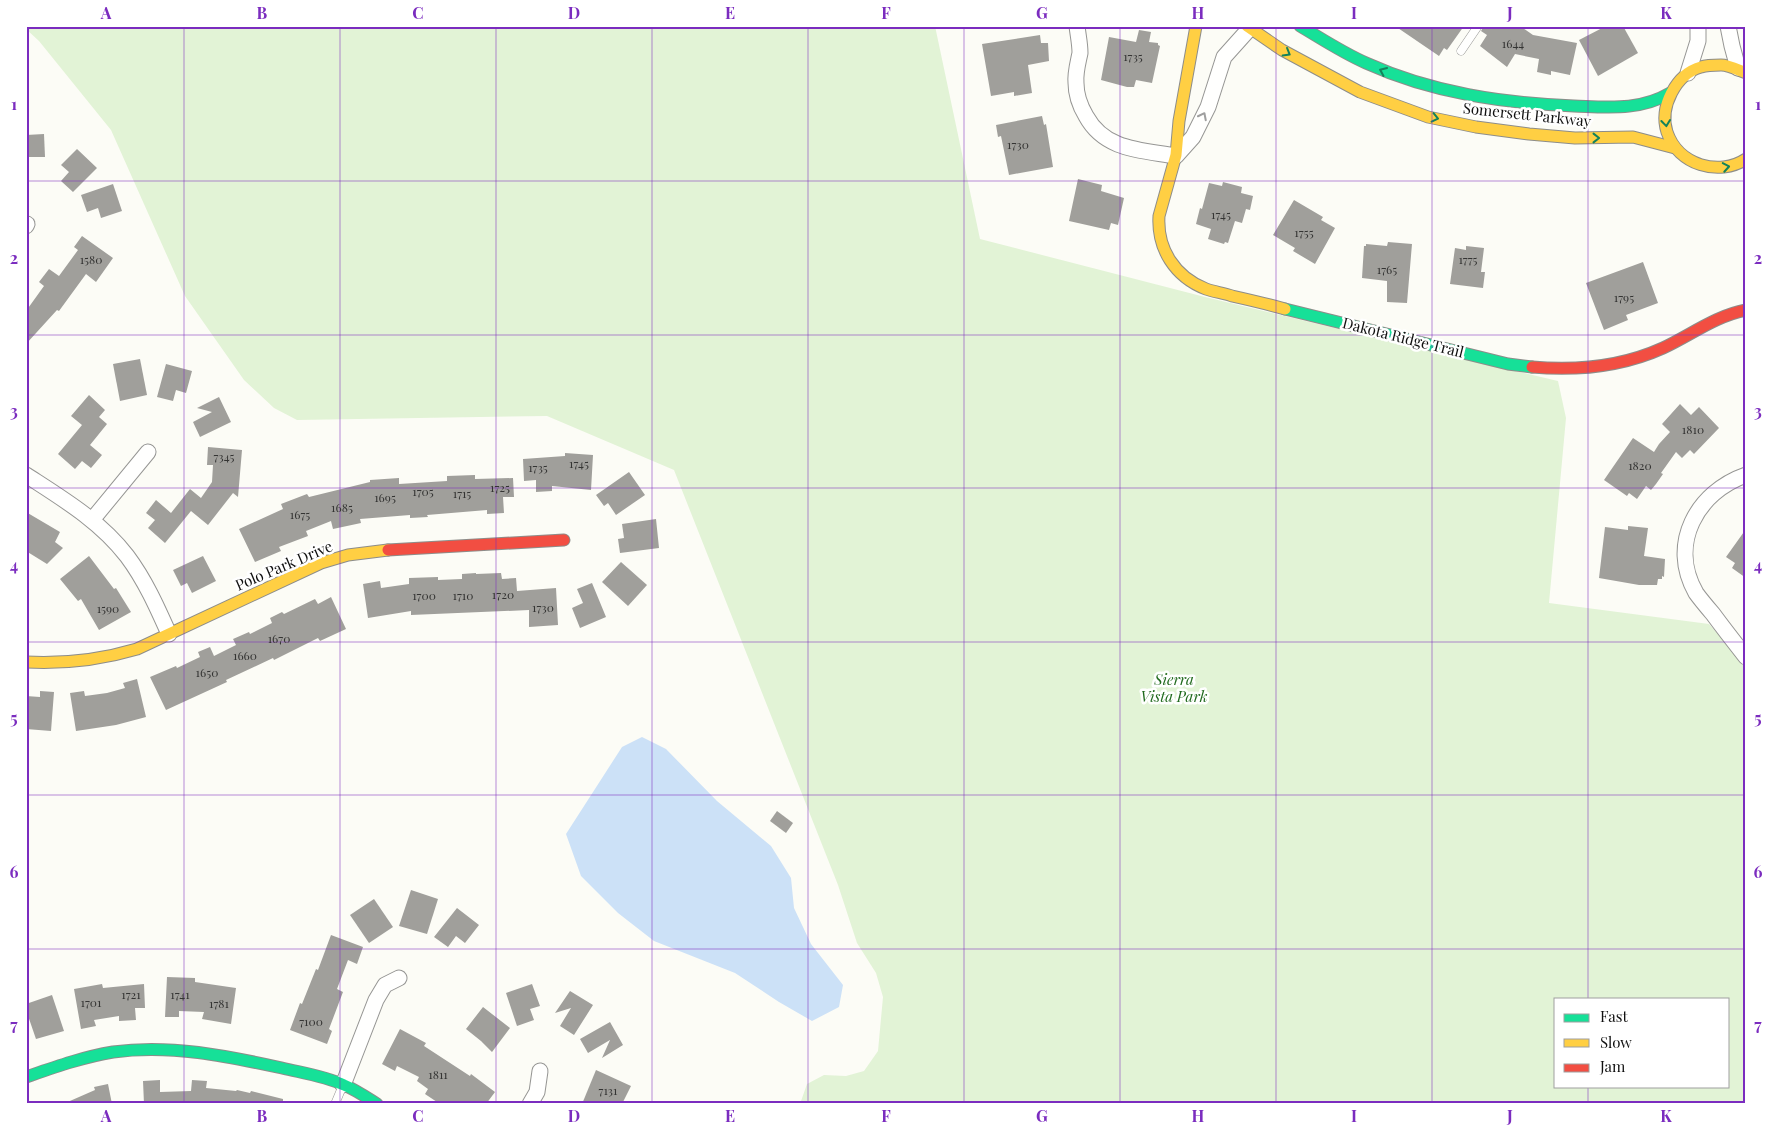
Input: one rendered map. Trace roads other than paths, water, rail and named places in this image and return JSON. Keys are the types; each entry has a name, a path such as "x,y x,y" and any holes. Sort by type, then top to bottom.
{"street":[{"path":"1077,26 1080,51 1076,83 1078,97 1082,109 1095,130 1113,143 1127,148 1176,156"},
{"name":"Dakota Ridge Trail","path":"1196,26 1179,123 1176,156 1158,219 1160,238 1166,254 1176,269 1191,281 1206,289 1508,364 1550,369 1592,368 1633,359 1660,349 1724,316 1746,310"},
{"name":"Somersett Parkway","path":"1300,26 1355,58 1399,78 1442,90 1495,100 1548,105 1626,106 1653,103 1670,93"},
{"path":"1688,73 1698,41 1698,26"},
{"path":"1728,26 1732,46 1742,70"},
{"name":"Dakota Ridge Trail","path":"1176,156 1192,137 1208,107 1224,57 1248,27"},
{"name":"Somersett Parkway","path":"1248,27 1282,50 1360,92 1428,117 1476,127 1529,134 1575,138 1633,138 1653,141 1675,148"},
{"path":"1742,70 1725,64 1712,64 1699,67 1688,73 1670,93 1665,121 1668,135 1675,148 1688,160 1704,167 1722,169 1740,164 1746,160"},
{"path":"92,520 148,452"},
{"path":"26,475 92,520 110,536 128,557 145,583 169,634"},
{"path":"1746,475 1724,484 1705,500 1696,513 1690,527 1686,554 1687,568 1697,593 1746,657"},
{"name":"Polo Park Drive","path":"26,662 81,663 108,658 137,649 321,564 348,555 376,550 564,540"},
{"path":"343,1085 376,1000 385,985 399,978"},
{"path":"26,1077 113,1052 165,1050 228,1056 294,1071 343,1085 377,1104"},
{"path":"530,1104 537,1092 540,1071"}],"lane":[{"path":"1461,51 1478,26"},
{"path":"335,1104 343,1085"}],"water":[{"path":"642,737 666,749 717,801 771,846 791,878 794,908 811,944 843,985 839,1007 812,1021 735,973 654,941 618,913 581,876 566,834 622,747"}],"park label":[{"name":"Sierra Vista Park","path":"1174,688"}]}
